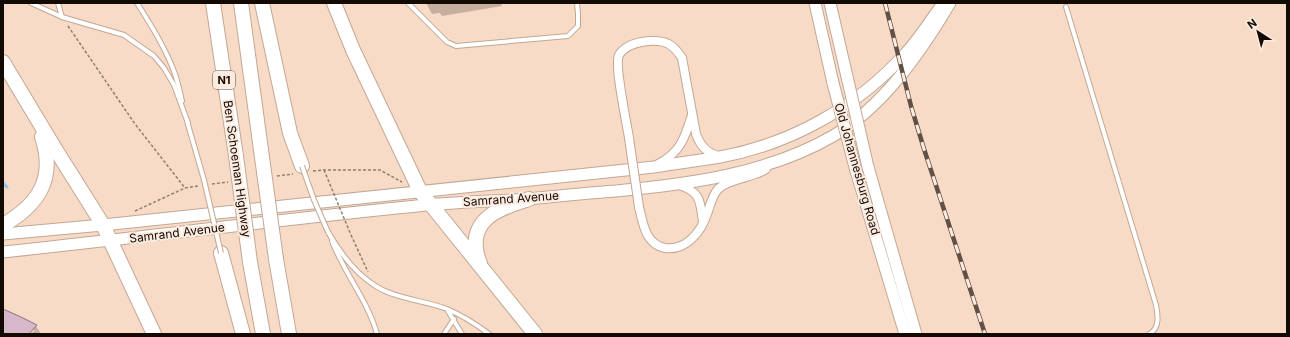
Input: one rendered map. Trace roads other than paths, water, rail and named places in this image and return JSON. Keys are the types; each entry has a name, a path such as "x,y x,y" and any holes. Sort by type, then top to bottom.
{"highway":[{"name":"Ben Schoeman Highway","path":"213,3 250,262 263,334"},
{"name":"N1","path":"241,3 276,259 289,334"},
{"path":"262,3 290,133 302,166"},
{"path":"334,3 353,50 420,191 535,334"},
{"path":"3,62 103,225 154,334"},
{"path":"3,225 24,212 33,203 40,192 44,180 48,160 46,148 35,116"},
{"path":"485,273 477,257 475,244 477,232 483,222 492,214 529,198"},
{"path":"221,253 243,334"}],"main road":[{"name":"Old Johannesburg Road","path":"814,3 832,83 856,171 905,334"},
{"name":"Old Johannesburg Road","path":"830,3 868,167 916,334"},
{"name":"Samrand Avenue","path":"3,234 103,225 654,167 720,157 749,150 813,126 833,114 879,80 905,54 943,3"},
{"name":"Samrand Avenue","path":"3,252 430,205 661,187 742,173 788,158 832,137 865,113 890,88 917,54 936,27 950,3"}],"street":[{"path":"720,157 710,154 700,144 696,134 682,58 678,51 672,45 665,42 642,41 627,46 619,56 618,69 630,138 639,207 646,233 652,242 660,247 669,248 678,247 687,243 696,235 714,194 723,185 755,174 788,158"},
{"path":"654,167 673,155 679,148 686,136 693,112"},
{"path":"676,184 690,189 698,196 703,222"}],"lane":[{"path":"31,3 62,17 124,35 154,56 164,68 174,85 188,123"},
{"path":"58,3 62,17"},
{"path":"137,3 152,27 175,74 204,180 221,253"},
{"path":"408,3 447,42 456,46 568,36 578,26 577,3"},
{"path":"1066,6 1156,305 1158,321 1156,328 1150,334"},
{"path":"302,166 314,200 340,259 371,318 377,334"},
{"path":"329,233 351,266 375,286 388,292 446,309 489,334"},
{"path":"446,309 462,334"},
{"path":"444,334 454,320"}],"waterway":[{"path":"3,183 7,187"}],"railway":[{"path":"885,3 911,106 985,334"}]}
